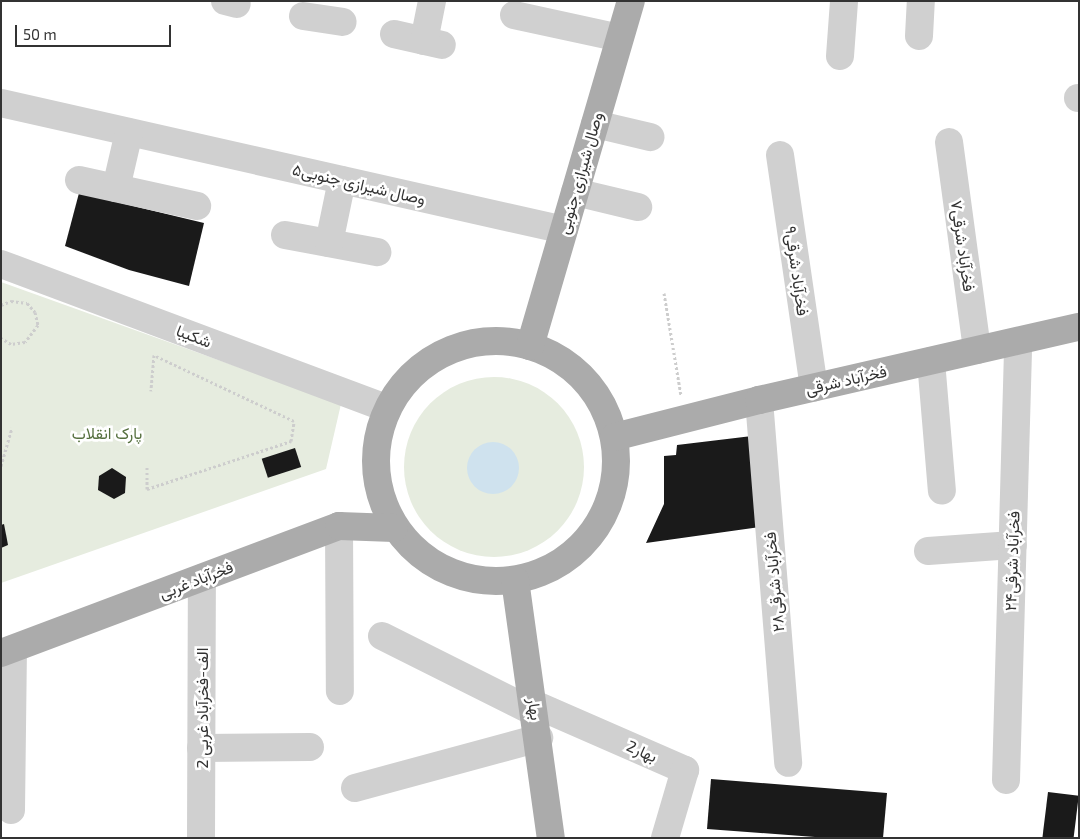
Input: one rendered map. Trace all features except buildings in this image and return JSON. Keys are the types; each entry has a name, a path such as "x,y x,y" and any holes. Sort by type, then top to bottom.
{"main road":[{"name":"وصال شیرازی جنوبی","path":"530,346 631,1"},
{"name":"فخرآباد شرقی","path":"614,437 759,400 1079,327"},
{"path":"495,341 530,346 564,362 582,377 604,408 614,437 616,463 613,489 591,536 560,563 515,580 469,579 440,569 414,551 394,528 381,500 375,469 377,438 387,408 405,382 441,354 467,344 495,341"},
{"name":"فخرآباد غربی","path":"7,651 339,526 394,528"},
{"name":"بهار","path":"515,580 536,718 551,838"}],"street":[{"path":"394,34 433,43 432,1"},
{"path":"840,56 844,1"},
{"path":"919,36 921,1"},
{"path":"514,15 620,38"},
{"name":"۵وصال شیرازی جنوبی","path":"1,103 564,230"},
{"path":"595,124 650,137"},
{"path":"116,188 128,132"},
{"name":"فخرآباد شرقی۷","path":"949,142 977,350"},
{"name":"فخرآباد شرقی۹","path":"780,155 814,388"},
{"path":"79,180 197,206"},
{"path":"329,243 342,180"},
{"path":"575,192 638,208"},
{"path":"285,235 377,252"},
{"name":"شکیبا","path":"1,264 387,408"},
{"name":"فخرآباد شرقی۲۴","path":"1006,780 1018,341"},
{"path":"932,361 942,491"},
{"name":"فخرآباد شرقی۲۸","path":"759,400 788,763"},
{"path":"339,526 340,691"},
{"path":"928,550 1012,545"},
{"name":"2 الف-فخرآباد غربی","path":"201,838 202,578"},
{"path":"382,636 536,718"},
{"path":"7,651 11,810"},
{"path":"355,788 536,718"},
{"name":"2بهار","path":"536,718 685,770 665,838"},
{"path":"202,748 310,747"}],"path":[{"path":"664,293 685,419"},
{"path":"1,306 11,300 27,303 35,312 38,324 25,342 11,344 1,338"},
{"path":"147,467 147,489 291,441 294,421 154,355 151,391"},
{"path":"1,466 12,428"}],"green space":[{"name":"پارک انقلاب","path":"1,282 341,404 326,469 1,583"},
{"path":"485,377 503,377 537,387 558,403 574,424 582,449 584,467 582,485 574,510 558,531 537,547 529,550 503,557 485,557 451,547 424,524 414,510 408,493 404,476 404,458 414,424 437,397 451,387 468,381"}],"water":[{"path":"493,442 507,446 515,454 519,468 515,482 507,490 493,494 479,490 471,482 467,468 471,454 479,446"}]}
